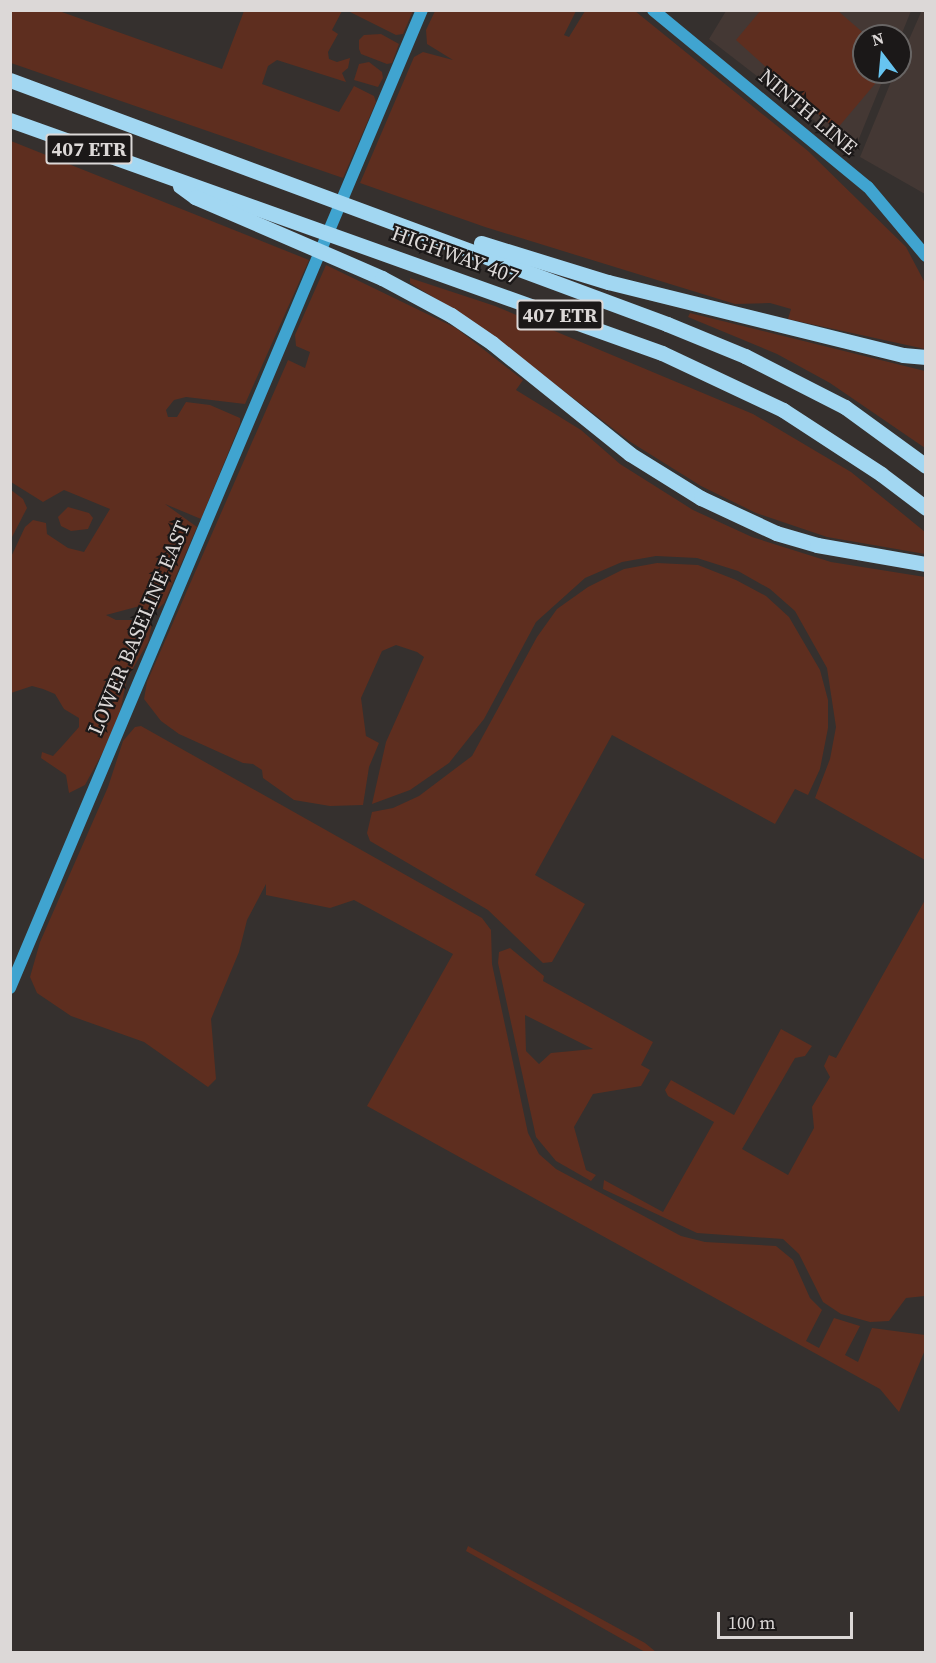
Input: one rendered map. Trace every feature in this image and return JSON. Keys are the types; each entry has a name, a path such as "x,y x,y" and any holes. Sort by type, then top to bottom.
{"highway":[{"name":"HIGHWAY 407","path":"10,80 323,195 745,356 845,407 926,466"},
{"name":"HIGHWAY 407","path":"10,120 672,358 792,416 926,508"},
{"path":"168,177 195,197 382,278 451,315 492,343 630,454 701,498 776,533 817,545 926,564"},
{"path":"323,195 608,282 903,355 926,357"},
{"path":"903,355 926,365"}],"main road":[{"name":"LOWER BASELINE EAST","path":"10,988 123,713 362,160 422,10"},
{"name":"NINTH LINE","path":"653,10 868,187 926,256"}],"shaded area":[{"path":"11,10 59,11 222,69 244,11 342,11 332,30 338,34 328,52 329,59 337,62 350,58 348,68 342,73 346,82 277,60 268,66 262,84 339,112 354,86 374,96 376,102 343,178 11,63"},
{"path":"761,10 838,11 853,24 852,84 875,84 836,130 736,40"},
{"path":"922,10 926,11 925,194 860,157 890,84 912,84 912,33"},
{"path":"348,11 413,11 403,34 396,35"},
{"path":"435,11 576,11 564,35 569,37 585,11 635,11 808,151 906,247 925,283 925,349 788,319 791,309 770,303 735,304 485,227 360,183 414,57 423,52 453,60 427,44 426,30"},
{"path":"726,11 911,11 906,24 852,24 852,84 881,84 854,151 709,39"},
{"path":"381,34 399,44 392,63 387,64 361,54 359,49 359,40 364,35"},
{"path":"369,62 382,72 383,78 378,87 354,80 359,64"},
{"path":"11,141 309,260 245,404 186,397 174,400 166,410 168,417 177,417 186,402 210,405 240,418 240,424 201,519 165,504 197,527 164,603 158,609 143,610 140,606 106,615 116,620 147,620 152,624 148,642 127,679 117,726 85,785 69,793 66,775 41,758 42,752 53,756 79,727 79,718 64,709 55,694 43,689 32,686 11,693 11,557 25,527 33,520 46,523 47,534 68,548 84,552 110,509 64,490 43,502 11,482"},
{"path":"326,265 456,328 523,380 516,390 581,430 620,464 693,510 752,537 831,562 925,577 925,860 815,798 830,759 836,727 827,668 795,611 770,589 738,571 697,558 656,556 622,562 585,578 536,622 484,719 449,763 410,790 372,804 386,742 424,657 417,652 396,645 382,651 361,698 366,736 379,743 369,767 363,805 330,806 294,800 263,778 262,770 253,764 243,763 179,734 161,721 144,699 147,682 288,360 305,368 310,352 296,346 295,335"},
{"path":"410,278 495,306 753,414 851,472 903,514 925,532 925,554 827,537 756,513 701,486 629,441 474,322 410,283"},
{"path":"690,313 925,371 925,448 830,383 777,354 688,317"},
{"path":"11,490 23,499 27,508 11,539"},
{"path":"68,507 89,513 93,518 88,529 71,531 61,526 58,517"},
{"path":"657,563 698,565 736,580 766,596 789,617 820,670 828,700 828,728 820,769 808,795 795,789 775,824 612,735 535,875 585,904 552,962 543,963 488,910 370,841 367,833 372,812 393,808 419,796 472,756 537,637 557,609 588,587 624,569"},
{"path":"141,726 482,918 491,930 492,964 528,1133 539,1154 556,1169 681,1236 705,1242 776,1246 793,1260 810,1298 822,1310 806,1341 819,1348 834,1318 860,1326 845,1355 858,1362 872,1328 925,1335 925,1350 899,1412 880,1389 367,1106 453,954 354,900 330,908 266,895 266,884 247,920 239,952 211,1019 216,1079 208,1087 144,1042 71,1016 37,993 30,977 40,942 108,787 123,741 135,727"},
{"path":"925,900 925,1296 906,1298 889,1321 870,1322 841,1314 823,1302 799,1254 783,1239 697,1233 603,1189 604,1180 663,1212 714,1122 668,1096 665,1090 671,1080 734,1115 781,1029 812,1046 805,1056 795,1058 742,1149 788,1175 814,1128 812,1107 830,1077 824,1066 829,1055 836,1058"},
{"path":"510,948 544,976 543,981 653,1042 641,1065 650,1070 641,1086 593,1094 574,1127 586,1170 596,1175 591,1181 556,1161 536,1137 498,963 499,952","holes":["525,1015 593,1049 551,1053 539,1064 526,1051"]},
{"path":"468,1546 645,1643 656,1652 645,1652 466,1551"}]}
